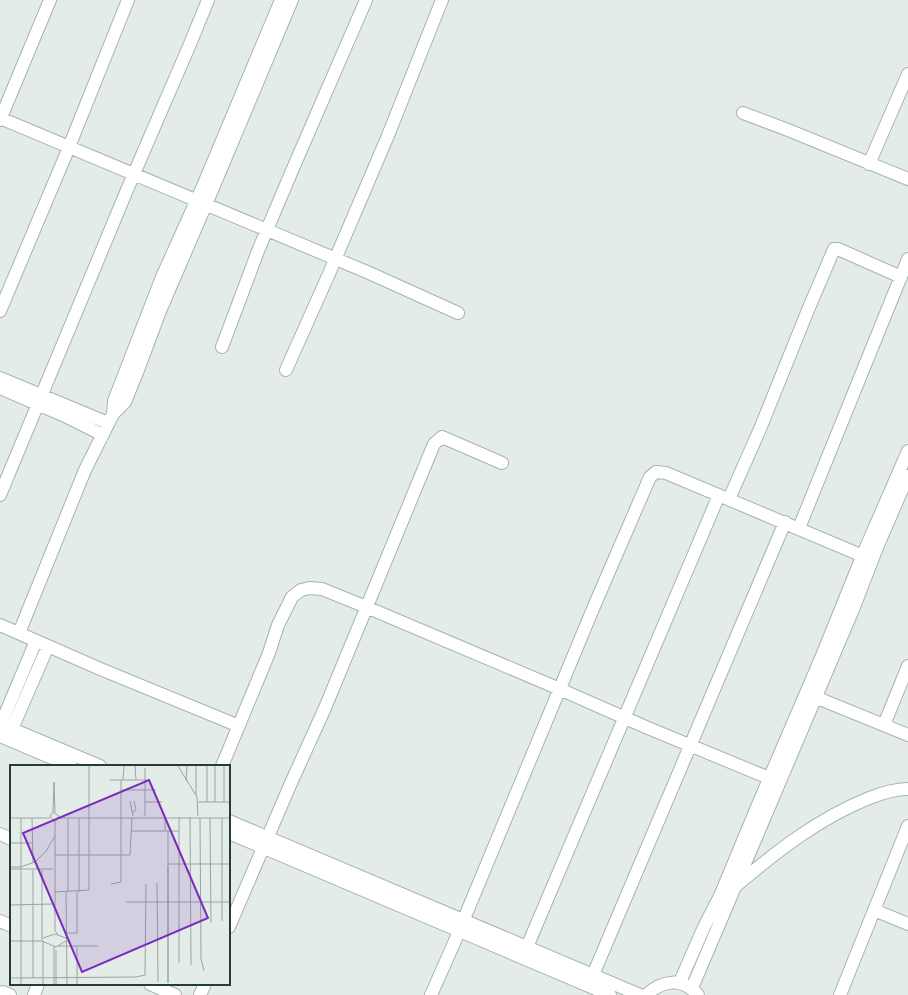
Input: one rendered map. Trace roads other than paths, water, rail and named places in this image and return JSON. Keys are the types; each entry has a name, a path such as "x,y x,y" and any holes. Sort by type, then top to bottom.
{"street":[{"path":"50,0 0,119 69,146 335,258 458,313"},
{"path":"0,311 128,0"},
{"path":"0,495 134,173 208,0"},
{"path":"19,633 85,470 108,424 125,402 281,0"},
{"path":"202,202 292,0"},
{"path":"222,347 267,230 366,0"},
{"path":"286,370 387,138 442,0"},
{"path":"869,164 908,74"},
{"path":"743,113 908,179"},
{"path":"527,947 624,718 724,497 758,435 834,249 838,249 901,277"},
{"path":"799,528 908,259"},
{"path":"0,378 40,400"},
{"path":"0,388 40,400 108,424"},
{"path":"230,925 325,708 434,444 442,437 502,463"},
{"path":"680,982 704,927 720,896 769,778 822,658 863,556 908,451"},
{"path":"431,995 650,476 656,472 666,473 863,556"},
{"path":"646,995 654,988 667,983 680,982 695,992 735,887 852,612 878,545 907,482"},
{"path":"593,975 785,522"},
{"path":"222,765 269,653 278,625 292,597 301,590 309,588 322,589 560,689 624,718 769,778"},
{"path":"0,625 239,726"},
{"path":"3,728 36,641"},
{"path":"3,728 48,646"},
{"path":"884,725 908,666"},
{"path":"815,697 908,735"},
{"path":"3,728 69,765"},
{"path":"3,728 97,765"},
{"path":"720,896 735,887 773,855 812,827 845,808 878,795 908,789"},
{"path":"230,822 265,842 461,925 610,995"},
{"path":"840,995 908,826"},
{"path":"230,833 265,842"},
{"path":"0,834 10,839"},
{"path":"874,910 908,924"},
{"path":"0,921 10,926"},
{"path":"461,925 527,947 640,995"},
{"path":"34,995 38,985"},
{"path":"152,985 174,995"},
{"path":"200,995 205,985"}]}
